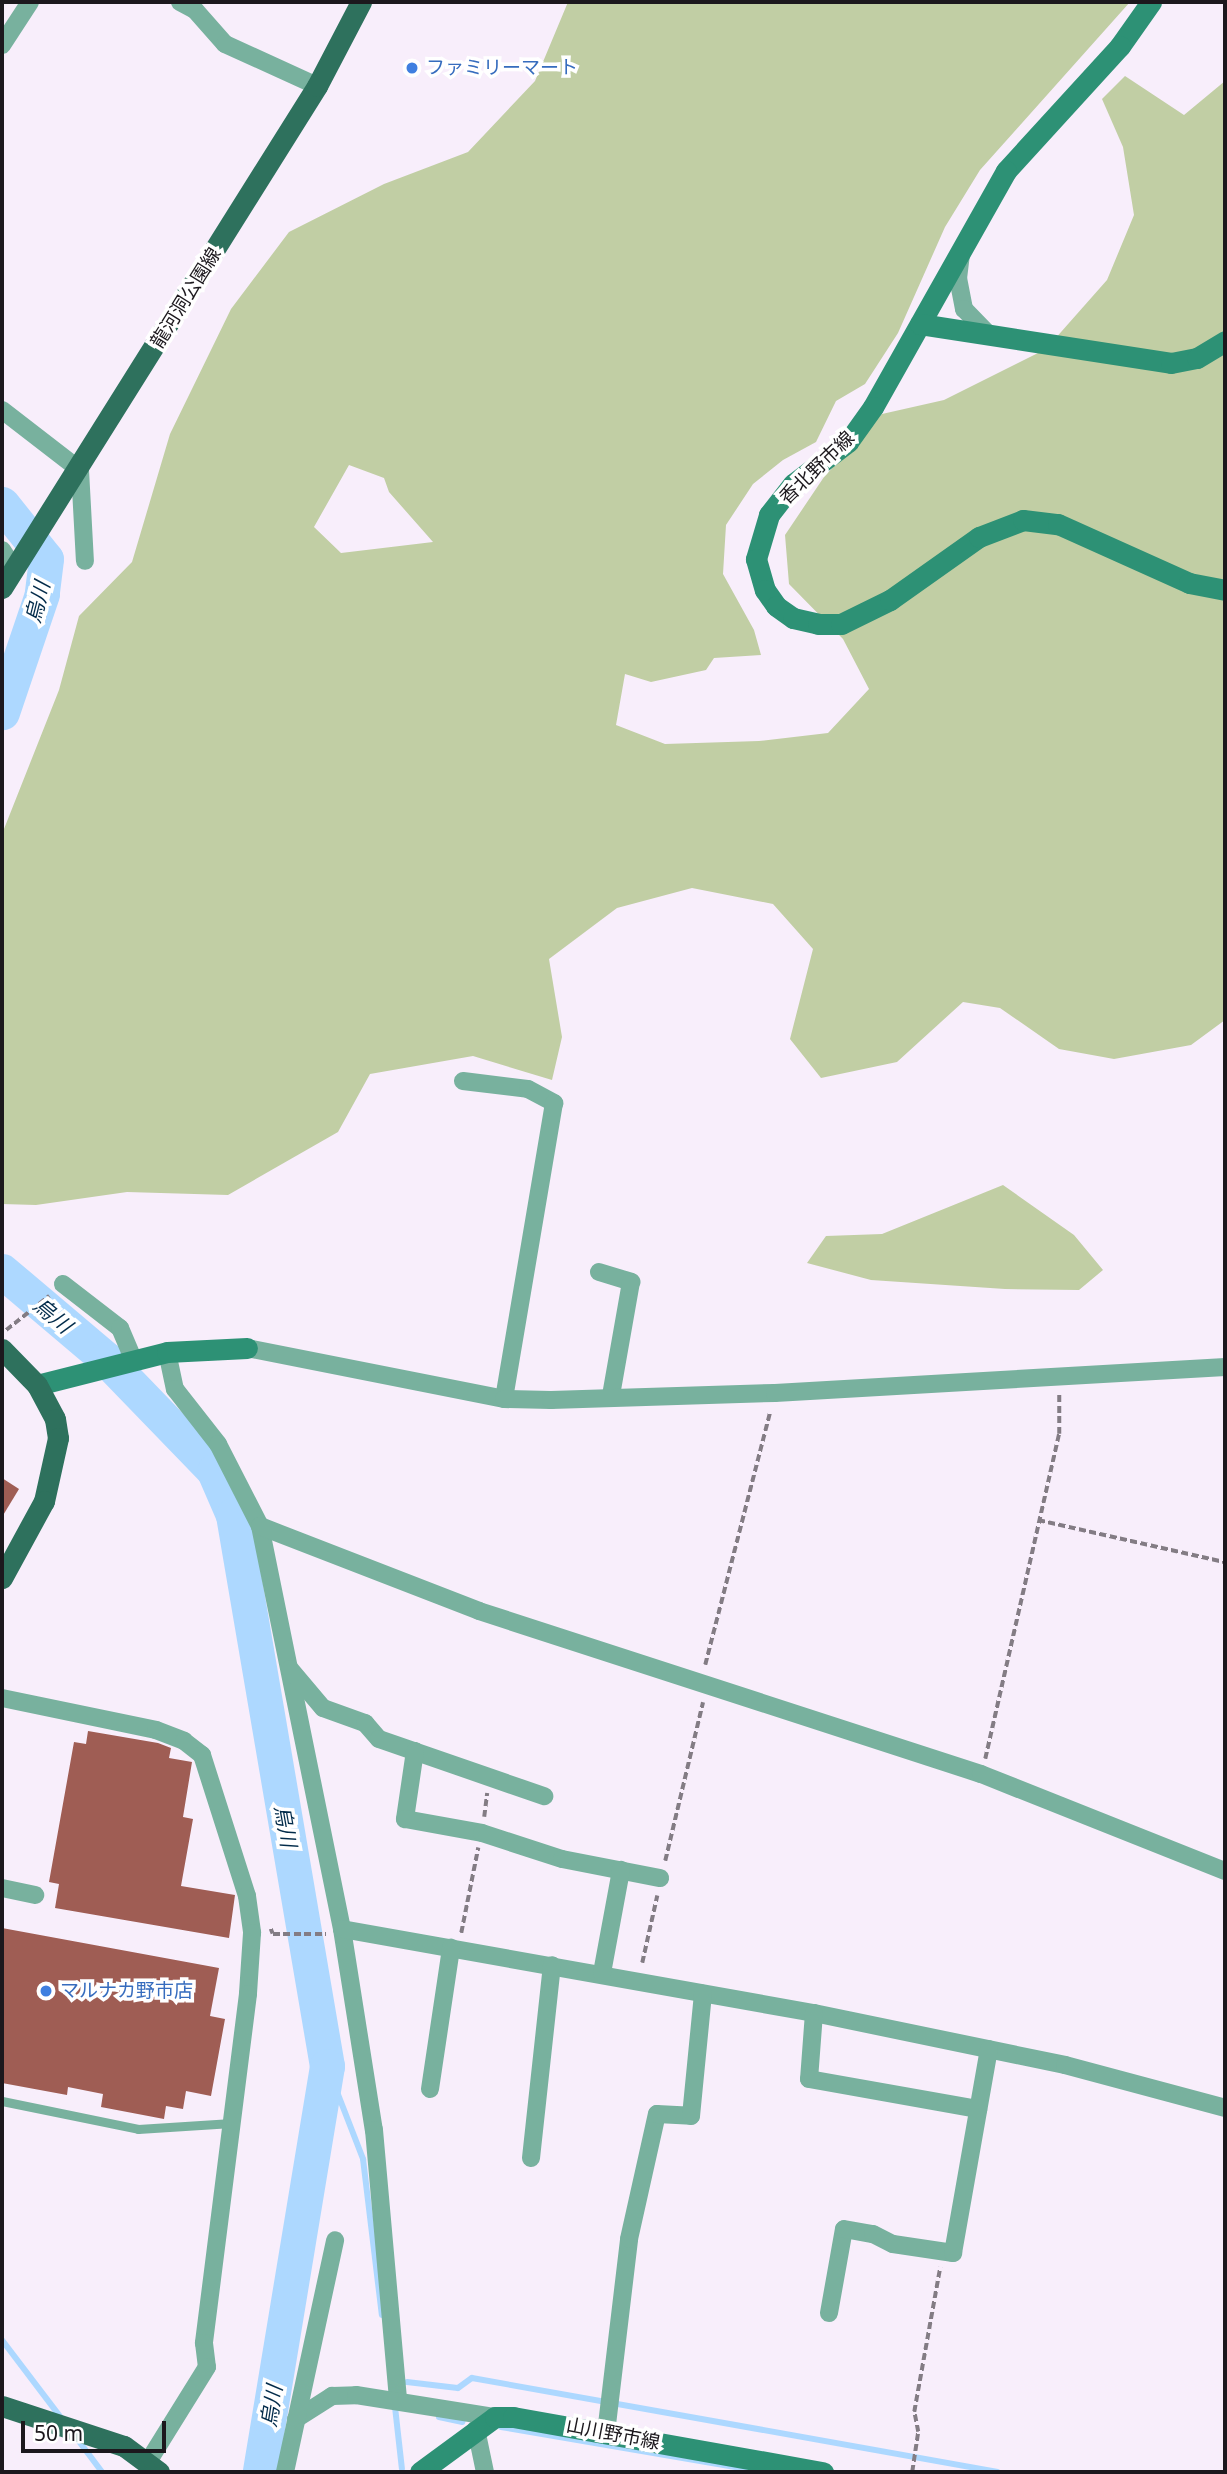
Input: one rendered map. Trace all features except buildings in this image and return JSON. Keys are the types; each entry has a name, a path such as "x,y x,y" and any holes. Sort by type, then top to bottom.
{"main road":[{"name":"龍河洞公園線","path":"2,587 10,559 80,470 317,86 361,2"},
{"name":"香北野市線","path":"1151,2 1120,46 1006,171 963,243 920,324 848,442 793,484 762,528 756,559 765,590 776,606 793,618 841,624 890,600 979,537 1023,520 1058,524 1189,583 1225,590"},
{"path":"920,324 1171,363 1196,358 1225,341"},
{"path":"37,1385 167,1352 247,1348"},
{"path":"2,1578 44,1501 55,1467 55,1419 37,1385 6,1351"},
{"path":"2,2406 68,2426 154,2466"},
{"path":"420,2472 495,2417"},
{"name":"山川野市線","path":"495,2417 606,2432 823,2472"}],"street":[{"path":"2,45 30,2"},
{"path":"180,2 195,10 225,44 317,86"},
{"path":"963,243 958,278 964,309 990,336"},
{"path":"2,410 80,470 85,561"},
{"path":"463,1081 528,1088 554,1103 505,1399"},
{"path":"599,1272 631,1282 611,1396"},
{"path":"57,1289 120,1328 133,1359"},
{"path":"247,1348 505,1399 775,1393 1225,1367"},
{"path":"167,1352 175,1389 218,1444 260,1526 342,1932 376,2144 398,2401"},
{"path":"260,1526 479,1611 704,1681 981,1774 1225,1871"},
{"path":"288,1666 323,1708 365,1723 379,1739 544,1796"},
{"path":"2,1698 156,1730 184,1741 202,1755 247,1896 252,1933 232,2123 204,2343 207,2367 154,2466"},
{"path":"415,1751 405,1819 482,1833 562,1859 660,1878"},
{"path":"602,1973 621,1870"},
{"path":"2,1888 35,1895"},
{"path":"342,1932 602,1973 814,2013 989,2049 1225,2108"},
{"path":"430,2088 455,1948"},
{"path":"531,2158 552,1965"},
{"path":"606,2432 629,2239 657,2114 691,2116 703,1994"},
{"path":"814,2013 809,2079 978,2109"},
{"path":"829,2313 844,2229 873,2234 893,2244 953,2253 989,2049"},
{"path":"285,2472 335,2240"},
{"path":"296,2419 332,2396 398,2401 495,2417"},
{"path":"476,2429 485,2472"}],"lane":[{"path":"2,2101 138,2129 232,2123"}],"path":[{"path":"6,1351 57,1289"},
{"path":"981,1774 1059,1434 1059,1377"},
{"path":"638,1981 704,1681 775,1393"},
{"path":"1038,1520 1225,1562"},
{"path":"455,1948 482,1833 490,1777"},
{"path":"273,1934 342,1932"},
{"path":"912,2472 918,2432 914,2412 943,2251"}],"green space":[{"path":"568,2 1130,2 980,170 945,227 898,333 865,384 836,401 816,442 783,460 753,484 726,525 723,574 754,630 761,655 714,658 706,670 651,682 625,674 616,725 665,744 759,741 828,733 869,689 843,639 789,584 785,535 824,477 882,414 944,400 1046,349 1107,280 1134,215 1123,147 1102,99 1125,76 1184,115 1225,81 1225,1020 1191,1045 1114,1059 1059,1049 1000,1008 963,1002 897,1062 821,1078 790,1039 813,949 773,904 692,888 617,908 549,959 562,1037 552,1080 473,1056 370,1074 338,1132 228,1195 127,1192 36,1205 2,1204 2,834 59,690 79,616 132,562 170,434 231,309 289,232 384,184 468,152 535,81","holes":["349,465 384,478 389,492 433,542 341,553 314,527"]},
{"path":"1003,1185 1074,1235 1103,1270 1079,1290 1005,1289 871,1280 807,1263 826,1236 882,1234"}],"waterway":[{"name":"烏川","path":"2,504 46,559 42,594 2,712"},
{"name":"烏川","path":"2,1271 106,1359 214,1471 233,1515 327,2066 260,2472"},
{"path":"327,2066 363,2159 382,2315"},
{"path":"2,2340 62,2419"},
{"path":"407,2382 458,2388 472,2378 998,2472"},
{"path":"395,2407 402,2469"},
{"path":"439,2417 462,2422"},
{"path":"501,2427 764,2472"},
{"path":"75,2436 102,2472"}],"place":[{"name":"ファミリーマート","path":"412,68"},
{"name":"マルナカ野市店","path":"46,1991"}]}
